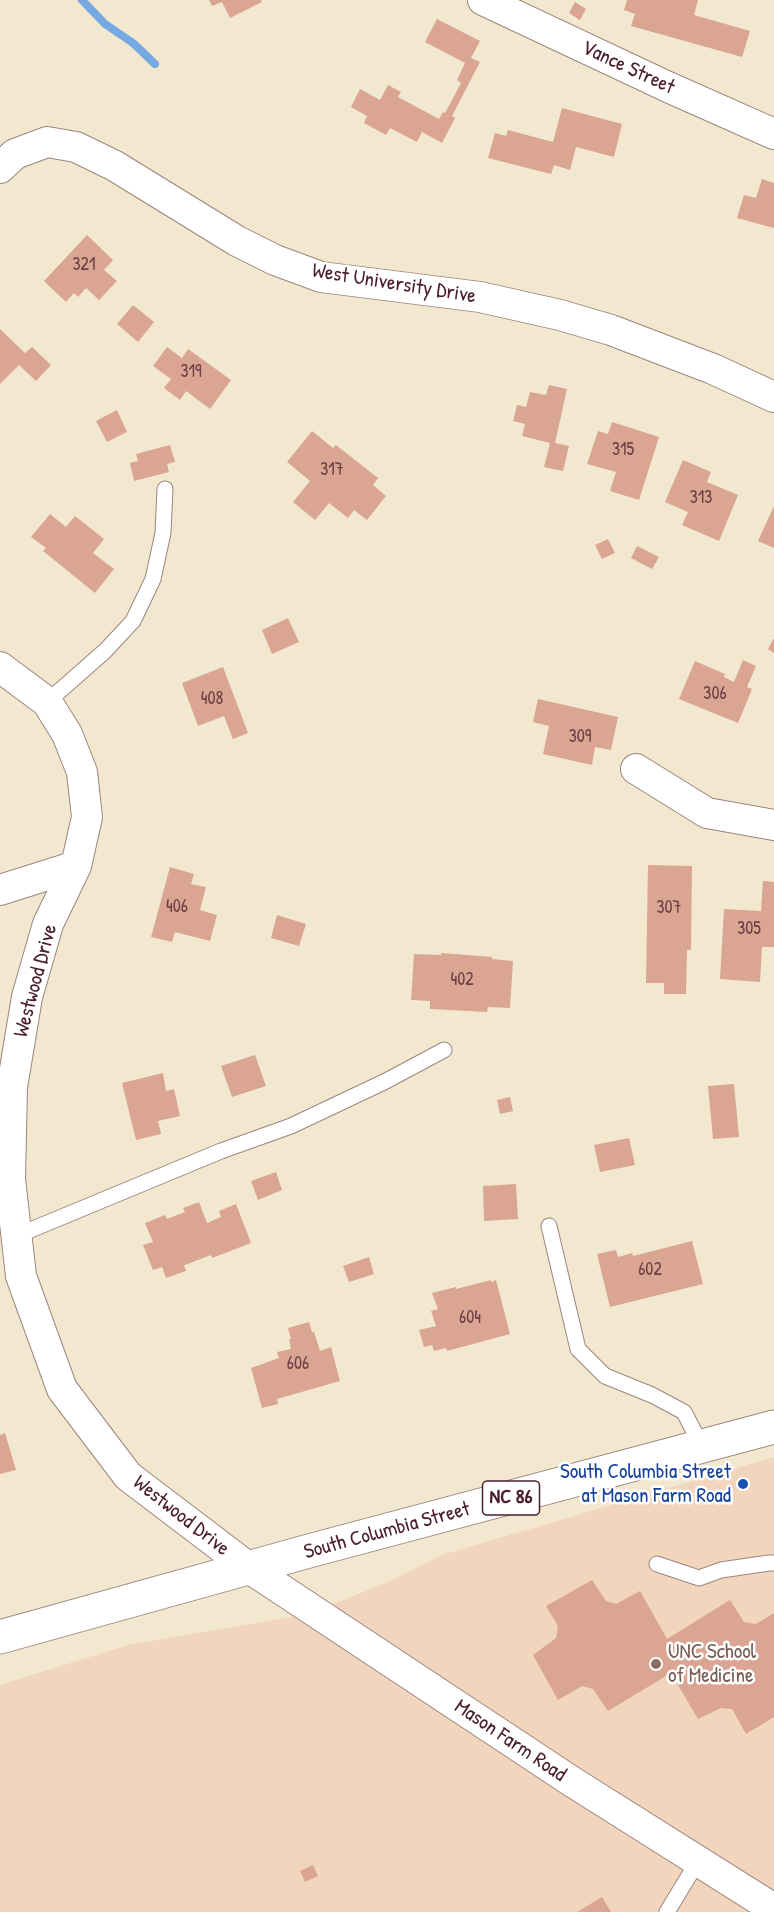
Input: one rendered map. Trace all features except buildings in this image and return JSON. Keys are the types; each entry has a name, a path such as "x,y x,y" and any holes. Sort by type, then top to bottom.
{"main road":[{"name":"South Columbia Street","path":"0,1638 249,1568 774,1427"}],"street":[{"name":"Vance Street","path":"483,0 774,134"},
{"name":"West University Drive","path":"0,168 15,154 46,142 76,147 114,166 237,241 275,260 321,277 480,297 560,315 611,330 702,365 774,397"},
{"name":"Westwood Drive","path":"0,667 47,702 67,734 82,772 87,817 76,866 48,924 30,986 12,1087 10,1179 21,1276 62,1389 128,1476 249,1568"},
{"path":"636,769 707,813 774,825"},
{"path":"0,890 76,866"},
{"name":"Mason Farm Road","path":"249,1568 563,1776 774,1909"}],"lane":[{"path":"47,702 105,651 133,621 153,579 163,533 165,489"},
{"path":"16,1236 221,1151 291,1126 386,1081 444,1050"},
{"path":"549,1226 578,1349 605,1376 652,1395 684,1412 702,1447"},
{"path":"657,1564 699,1578 721,1570 774,1563"},
{"path":"668,1912 698,1861"}],"shaded area":[{"path":"774,1457 774,1912 0,1912 0,1685 128,1645 308,1614 386,1583 442,1555"}],"waterway":[{"path":"82,0 105,24 133,43 155,64"}],"place":[{"name":"South Columbia Street at Mason Farm Road","path":"743,1484"},
{"name":"UNC School of Medicine","path":"656,1664"}]}
